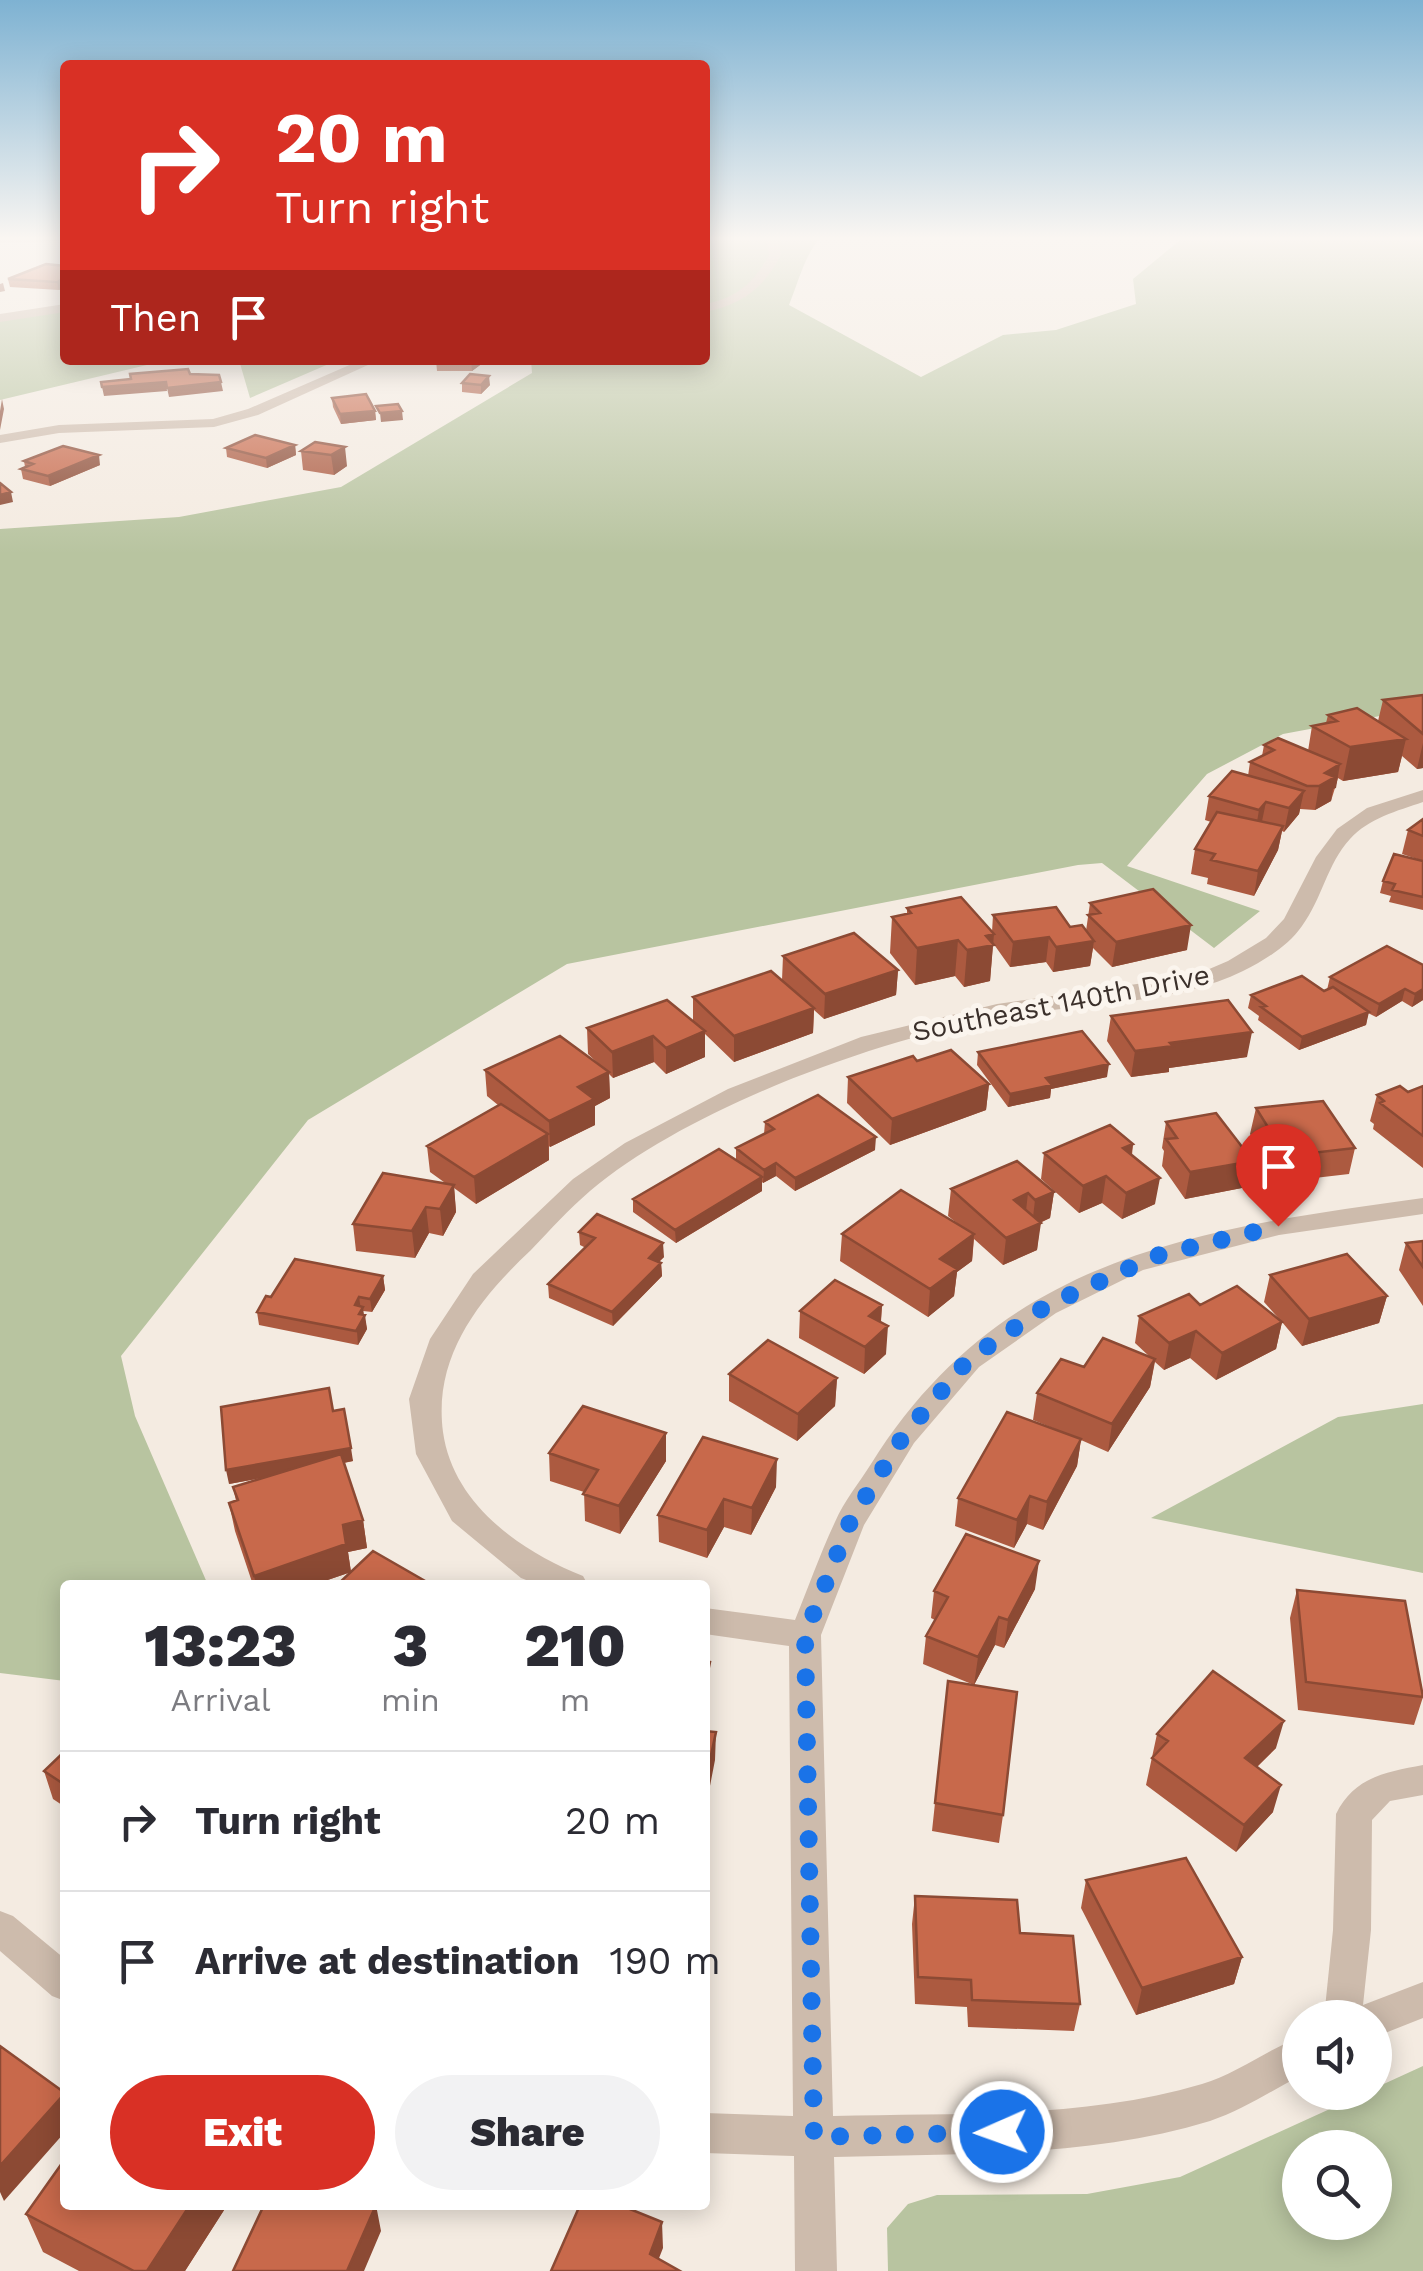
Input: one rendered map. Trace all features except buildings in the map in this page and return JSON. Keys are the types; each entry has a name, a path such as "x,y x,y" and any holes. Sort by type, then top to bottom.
{"street":[{"path":"0,438 60,429 214,423 253,412 361,365"},
{"name":"Southeast 140th Drive","path":"560,1580 532,1569 463,1513 431,1454 424,1399 444,1339 483,1280 582,1185 634,1149 737,1094 808,1063 933,1025 997,1011 1198,982 1236,966 1274,942 1294,922 1326,858 1344,832 1374,812 1423,796"},
{"path":"816,2271 805,1635 850,1522 904,1435 968,1360 1046,1306 1133,1264 1179,1249 1278,1226 1423,1206"},
{"path":"710,1622 805,1635"},
{"path":"1345,2000 1352,1930 1354,1814 1380,1788 1423,1780"},
{"path":"0,1928 60,1978"},
{"path":"1392,2012 1423,2000"},
{"path":"710,2133 814,2137 1039,2131 1138,2119 1212,2101 1282,2065"}],"green space":[{"path":"0,342 60,342 60,365 147,365 0,400"},
{"path":"710,342 857,342 921,377 989,342 1423,342 1423,708 1283,734 1207,774 1127,866 1260,911 1214,948 1102,863 1078,865 567,964 308,1120 121,1356 135,1416 206,1580 60,1580 60,1680 0,1673 0,529 179,517 341,487 532,373 531,365 710,365"},
{"path":"240,365 326,365 250,398"},
{"path":"1423,1404 1423,1573 1151,1518 1338,1417"},
{"path":"1423,2066 1423,2271 888,2271 887,2228 908,2204 937,2195 1087,2194 1180,2177 1282,2131 1282,2240 1392,2240 1392,2130 1284,2130 1328,2110 1392,2110 1392,2080"}],"route":[{"path":"1002,2132 814,2137 805,1635 850,1522 904,1435 968,1360 1046,1306 1133,1264 1278,1226"}]}
